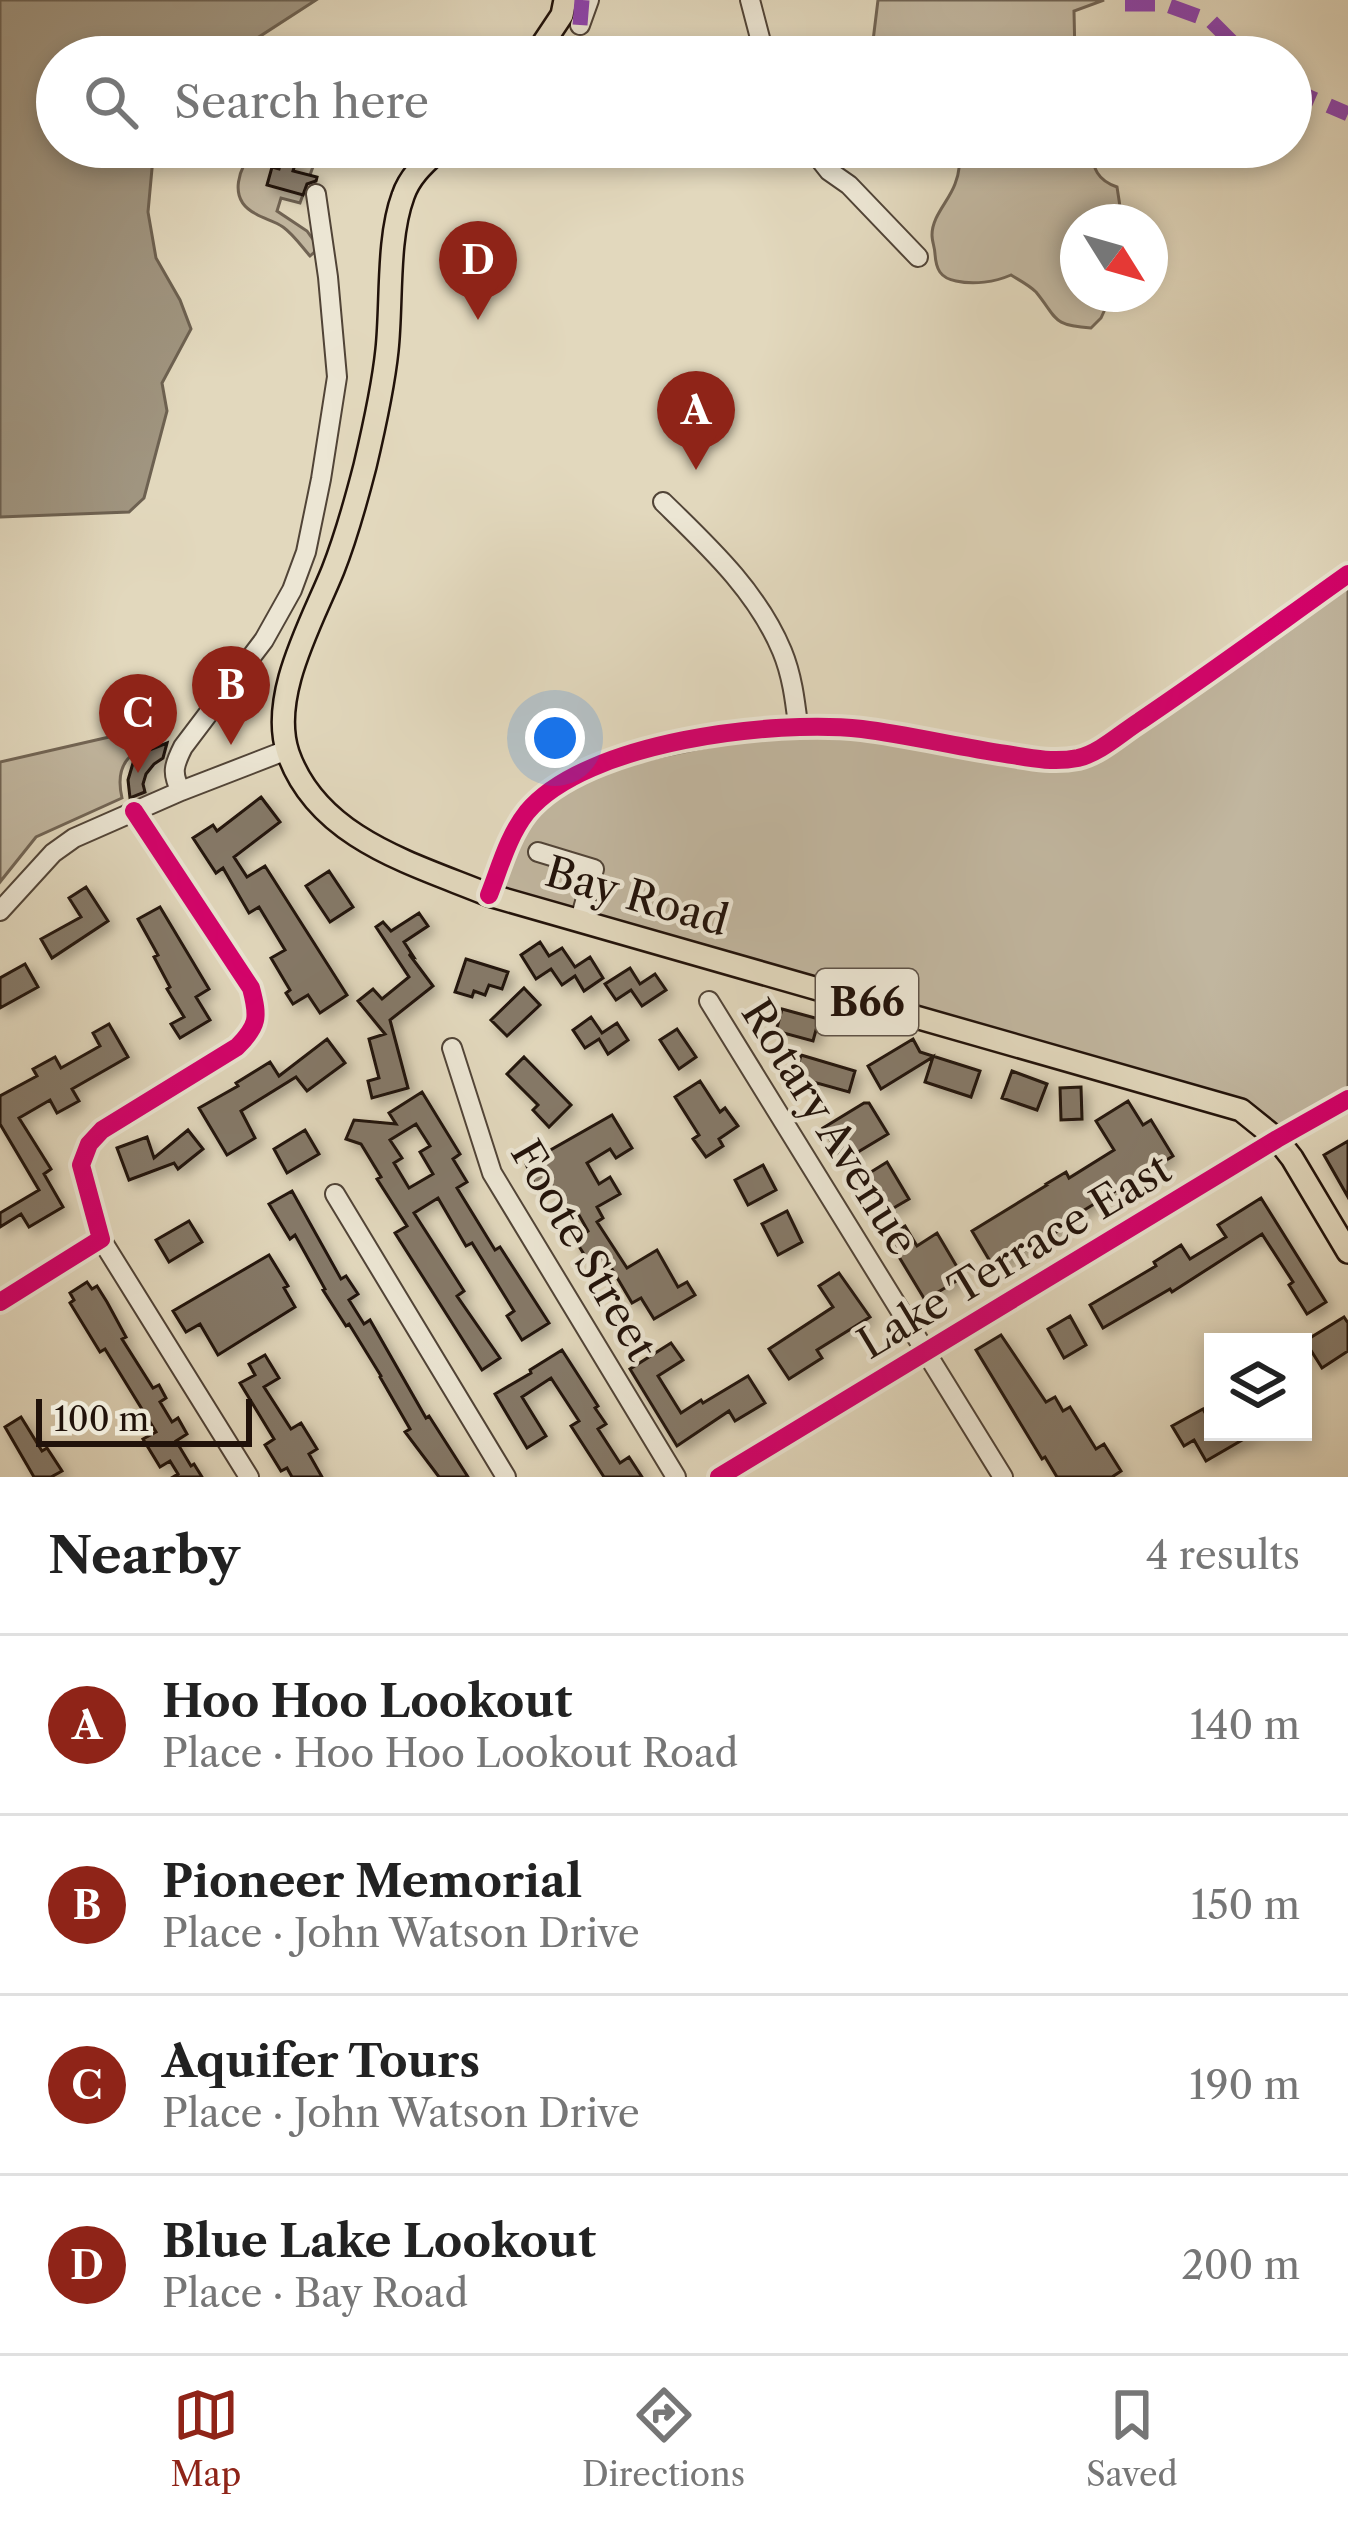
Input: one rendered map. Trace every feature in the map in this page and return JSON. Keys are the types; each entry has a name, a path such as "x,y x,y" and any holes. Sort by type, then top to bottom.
{"main road":[{"path":"548,36 562,16 565,0"},
{"path":"287,750 287,693 347,532 378,409 394,245 403,196 419,168"},
{"name":"Bay Road","path":"287,750 304,786 331,818 361,840 489,895 1241,1110 1292,1158 1348,1252"}],"street":[{"path":"580,26 589,0"},
{"path":"750,0 758,36"},
{"path":"827,168 918,257"},
{"path":"182,791 173,766 264,640 292,590 306,552 337,377 316,194"},
{"path":"663,502 727,565 761,612 787,664 798,725"},
{"path":"489,895 512,836 527,813 542,797 589,766 620,755 726,734 798,725 863,729 1059,761 1086,756 1348,574"},
{"path":"0,911 53,853 74,838 287,750"},
{"path":"134,812 251,988 257,1011 253,1031 236,1047 102,1130 89,1144 81,1165 101,1239 248,1477"},
{"path":"538,852 594,868 580,920"},
{"name":"Rotary Avenue","path":"709,1000 1003,1477"},
{"name":"Foote Street","path":"452,1048 492,1173 676,1477"},
{"name":"Lake Terrace East","path":"719,1477 1348,1099"},
{"path":"335,1194 506,1477"},
{"path":"0,1302 101,1239"}],"shaded area":[{"path":"0,0 316,0 260,36 36,36 36,168 152,168 148,212 156,258 191,329 162,383 167,411 144,498 129,512 0,517"},
{"path":"878,0 1104,0 1074,11 1075,36 874,36"},
{"path":"243,168 312,168 300,203 281,198 277,211 307,231 319,248 310,256 287,230 247,208 238,191"},
{"path":"959,168 1096,168 1104,181 1117,187 1120,204 1060,204 1060,312 1104,312 1101,318 1091,328 1062,322 1036,292 1011,275 970,283 946,278 940,272 932,238"},
{"path":"1348,581 1348,1087 1278,1127 1245,1100 499,888 517,839 541,807 565,789 621,765 801,733 862,737 1061,767"},
{"path":"168,718 166,737 136,752 124,765 122,798 36,837 0,882 0,762 131,732"}],"building":[{"path":"272,168 294,168 317,177 316,181 307,184 303,195 267,185"},
{"path":"167,743 163,758 146,774 145,792 130,798 133,763 144,752"},
{"path":"261,797 280,822 234,857 247,877 265,866 347,995 320,1013 308,995 293,1004 271,958 285,950 259,907 249,913 223,868 216,873 193,838 213,825 217,831"},
{"path":"329,871 353,907 330,922 306,886"},
{"path":"86,887 108,921 52,958 41,939 81,917 69,898"},
{"path":"160,907 209,989 196,997 210,1020 180,1038 171,1024 184,1017 138,919"},
{"path":"419,913 428,926 404,942 433,986 390,1020 408,1088 372,1098 368,1081 379,1078 369,1039 385,1034 358,1001 373,989 382,999 409,977 376,927 383,922 391,931"},
{"path":"540,942 549,956 562,948 575,967 590,957 603,978 584,991 575,976 562,985 551,969 536,979 521,955"},
{"path":"466,959 508,972 502,989 489,985 485,995 474,991 472,997 455,992"},
{"path":"25,964 38,987 0,1008 0,978"},
{"path":"630,968 640,984 655,974 666,990 642,1006 631,990 616,1000 605,984"},
{"path":"524,988 540,1005 507,1036 491,1020"},
{"path":"782,1009 819,1019 813,1041 776,1031"},
{"path":"591,1017 602,1033 617,1023 628,1040 608,1054 599,1039 585,1048 573,1030"},
{"path":"109,1024 128,1057 72,1089 79,1101 57,1113 50,1100 19,1118 51,1169 44,1174 63,1207 29,1227 21,1214 0,1227 0,1213 39,1190 0,1124 0,1096 37,1076 33,1069 55,1057 61,1068 100,1046 93,1033"},
{"path":"677,1029 696,1057 679,1069 660,1040"},
{"path":"327,1039 345,1063 307,1091 296,1077 241,1111 255,1138 227,1155 199,1108 270,1062 279,1076"},
{"path":"913,1039 920,1052 980,1071 971,1097 925,1082 933,1057 881,1089 868,1066"},
{"path":"801,1055 855,1071 849,1092 795,1077"},
{"path":"524,1057 571,1105 549,1127 533,1110 538,1105 507,1074"},
{"path":"1012,1071 1047,1084 1037,1110 1002,1098"},
{"path":"700,1081 720,1112 725,1108 738,1126 719,1139 723,1146 706,1157 693,1139 699,1135 675,1097"},
{"path":"1081,1087 1082,1119 1061,1120 1060,1088"},
{"path":"422,1092 460,1154 453,1159 467,1182 457,1188 549,1323 522,1340 507,1316 514,1311 438,1198 414,1213 464,1291 457,1296 500,1358 482,1370 395,1233 407,1226 377,1179 381,1177 361,1144 346,1139 354,1120 396,1124 389,1113","holes":["416,1124 430,1146 420,1152 433,1174 409,1188 394,1163 402,1158 390,1140"]},
{"path":"1128,1101 1143,1125 1151,1120 1173,1156 994,1268 972,1231 1066,1172 1069,1178 1114,1150 1096,1121"},
{"path":"869,1103 888,1134 843,1161 823,1128"},
{"path":"612,1115 632,1148 616,1158 610,1149 587,1163 599,1184 610,1177 620,1194 597,1207 603,1218 597,1222 627,1268 657,1250 678,1287 687,1282 695,1295 654,1319 641,1298 632,1303 598,1251 587,1259 575,1240 588,1231 575,1208 567,1213 550,1182 536,1188 526,1164"},
{"path":"188,1130 203,1149 178,1169 174,1163 129,1180 117,1148 147,1137 154,1158"},
{"path":"305,1130 319,1154 287,1173 274,1149"},
{"path":"1348,1141 1348,1197 1324,1155"},
{"path":"887,1162 909,1199 885,1213 863,1177"},
{"path":"763,1165 776,1190 748,1205 735,1180"},
{"path":"292,1191 341,1279 346,1276 358,1294 349,1300 364,1324 370,1320 426,1418 429,1416 468,1477 439,1477 405,1432 410,1429 381,1376 323,1290 295,1235 290,1239 269,1204"},
{"path":"1261,1198 1326,1302 1307,1314 1262,1234 1172,1292 1103,1328 1090,1305 1156,1266 1154,1262 1181,1245 1190,1259 1226,1237 1218,1225"},
{"path":"787,1211 802,1242 778,1255 762,1224"},
{"path":"189,1221 202,1242 169,1262 156,1240"},
{"path":"905,1226 917,1246 937,1233 963,1277 925,1300 887,1237"},
{"path":"269,1255 295,1307 218,1355 200,1324 186,1332 173,1311"},
{"path":"839,1273 870,1317 817,1350 822,1358 789,1379 769,1349 833,1307 819,1286"},
{"path":"87,1282 92,1289 97,1286 107,1302 126,1337 122,1339 153,1388 159,1385 166,1398 160,1402 172,1422 178,1418 187,1434 176,1441 202,1477 173,1477 178,1474 170,1461 160,1467 143,1439 156,1432 105,1349 100,1352 70,1303 74,1300 70,1293"},
{"path":"1070,1316 1086,1345 1064,1358 1048,1329"},
{"path":"1344,1317 1348,1351 1322,1368 1312,1352 1312,1337"},
{"path":"1001,1335 1046,1402 1055,1397 1063,1411 1070,1407 1096,1449 1104,1444 1121,1471 1112,1477 1057,1477 976,1350"},
{"path":"671,1343 683,1360 658,1376 681,1413 748,1376 765,1403 735,1421 729,1411 677,1446 630,1369"},
{"path":"562,1350 598,1406 606,1424 598,1429 620,1463 629,1457 642,1477 604,1477 571,1426 579,1421 551,1378 522,1397 546,1436 527,1448 495,1394"},
{"path":"265,1355 279,1378 264,1387 291,1429 301,1423 317,1449 309,1454 322,1477 292,1477 287,1468 281,1471 265,1445 274,1439 240,1383 255,1375 249,1364"},
{"path":"1203,1409 1204,1441 1240,1441 1206,1461 1194,1440 1184,1446 1172,1426"},
{"path":"21,1417 42,1451 47,1448 62,1471 34,1477 5,1427"}],"marked path":[{"path":"580,25 582,0"},
{"path":"1125,4 1164,4 1211,21 1226,36"},
{"path":"1312,98 1348,114"}],"cycle path":[{"path":"489,895 527,812 555,788 592,768 684,740 825,727 1033,758 1078,758 1110,742 1348,574"},
{"path":"0,1302 101,1239 81,1165 89,1144 102,1130 237,1047 255,1021 251,988 134,811"},
{"path":"719,1477 1348,1099"}],"place":[{"name":"Blue Lake Lookout","path":"478,320"},
{"name":"Hoo Hoo Lookout","path":"696,470"},
{"name":"Pioneer Memorial","path":"231,745"},
{"name":"Aquifer Tours","path":"138,773"}]}
